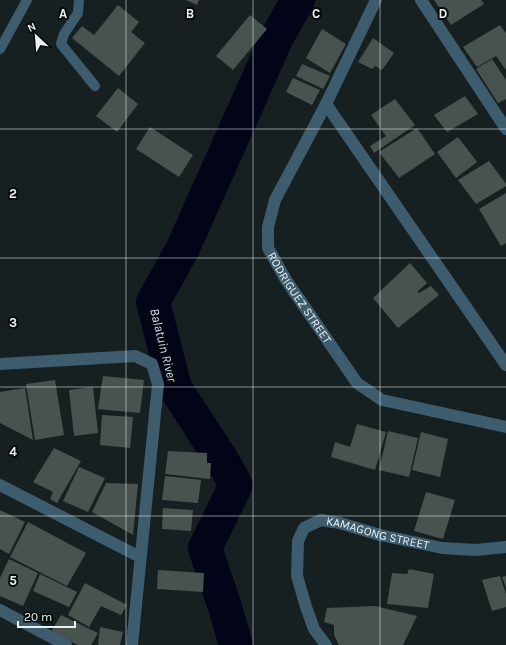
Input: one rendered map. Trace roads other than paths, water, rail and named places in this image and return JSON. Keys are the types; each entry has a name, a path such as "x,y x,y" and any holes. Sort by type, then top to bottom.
{"street":[{"name":"RODRIGUEZ STREET","path":"376,0 326,104 275,200 268,227 268,248 286,280 357,383 382,400 506,427"},
{"path":"420,0 506,129"},
{"path":"326,104 506,366"},
{"path":"0,364 136,356 152,364 158,384 132,645"},
{"path":"0,485 140,557"},
{"name":"KAMAGONG STREET","path":"326,645 314,629 306,607 298,576 298,541 304,528 322,520 340,523 380,535 442,548 476,550 506,547"},
{"path":"0,610 66,645"}],"lane":[{"path":"0,49 27,0"},
{"path":"79,0 78,13 64,34 61,44 95,86"}],"waterway":[{"name":"Balatuin River","path":"236,645 205,548 236,485 222,460 175,388 153,302 183,248 277,37 298,0"}]}
